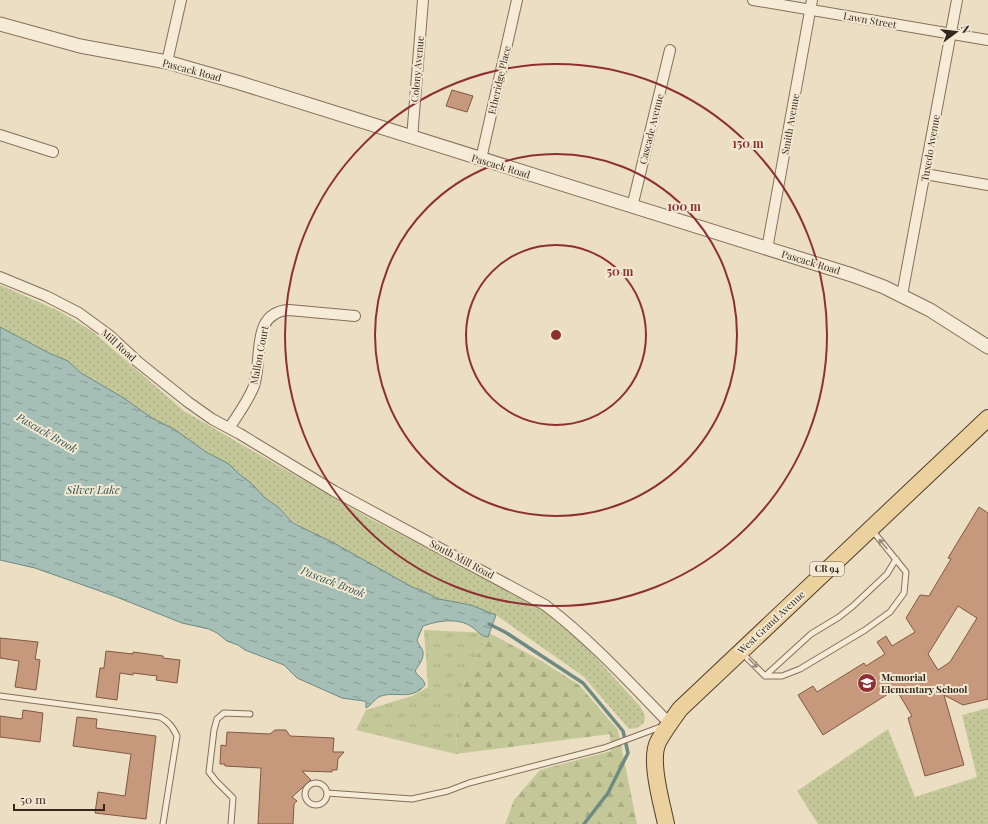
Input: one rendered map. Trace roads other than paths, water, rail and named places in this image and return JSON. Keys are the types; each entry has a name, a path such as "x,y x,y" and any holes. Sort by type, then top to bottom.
{"main road":[{"name":"West Grand Avenue","path":"666,824 655,768 655,754 657,743 686,702 988,418"}],"street":[{"path":"168,62 181,0"},
{"name":"Colony Avenue","path":"412,138 423,0"},
{"name":"Etheridge Place","path":"481,159 517,0"},
{"name":"Lawn Street","path":"753,0 812,5 950,34 988,40"},
{"name":"Tuxedo Avenue","path":"902,296 957,0"},
{"name":"Smith Avenue","path":"767,249 812,5"},
{"name":"Pascack Road","path":"0,24 80,46 168,62 240,83 852,275 902,296 930,310 988,347"},
{"name":"Cascade Avenue","path":"632,207 670,50"},
{"path":"0,135 53,152"},
{"path":"925,174 988,184"},
{"name":"Mill Road","path":"0,277 46,296 79,313 108,335 138,362 188,402 229,428"},
{"name":"Mallon Court","path":"229,428 247,401 254,385 258,372 262,329 272,314 281,310 289,310 355,316"},
{"name":"South Mill Road","path":"229,428 334,491 545,605 566,621 614,666 670,724"}],"lane":[{"path":"740,651 766,676 782,676 800,669 865,630 890,612 904,593 906,572 870,528"},
{"path":"766,676 811,634 839,617 853,606 887,574 896,559"},
{"path":"0,696 160,717 168,721 172,725 177,736 163,824"},
{"path":"231,824 233,798 216,781 210,772 214,730 217,719 224,713 250,714"},
{"path":"327,793 412,799 448,791 469,782 604,748 670,724"},
{"path":"313,783 321,784 326,789 327,793 324,800 318,804 311,803 306,798 305,794 307,787 313,783"}],"water":[{"name":"Silver Lake","path":"0,327 49,353 68,361 81,373 122,397 152,418 174,429 206,452 229,464 251,483 265,498 278,507 293,523 332,542 412,587 439,599 471,605 496,615 488,637 472,627 460,622 441,621 423,626 417,640 422,649 423,655 422,660 415,671 425,685 415,693 381,696 366,708 366,702 342,698 297,678 284,665 245,650 238,645 227,641 209,629 182,623 114,596 35,568 0,560"}],"waterway":[{"name":"Pascack Brook","path":"489,624 505,632 583,683 623,731 628,753 608,793 584,824"}],"place":[{"name":"Memorial Elementary School","path":"867,683"}]}
